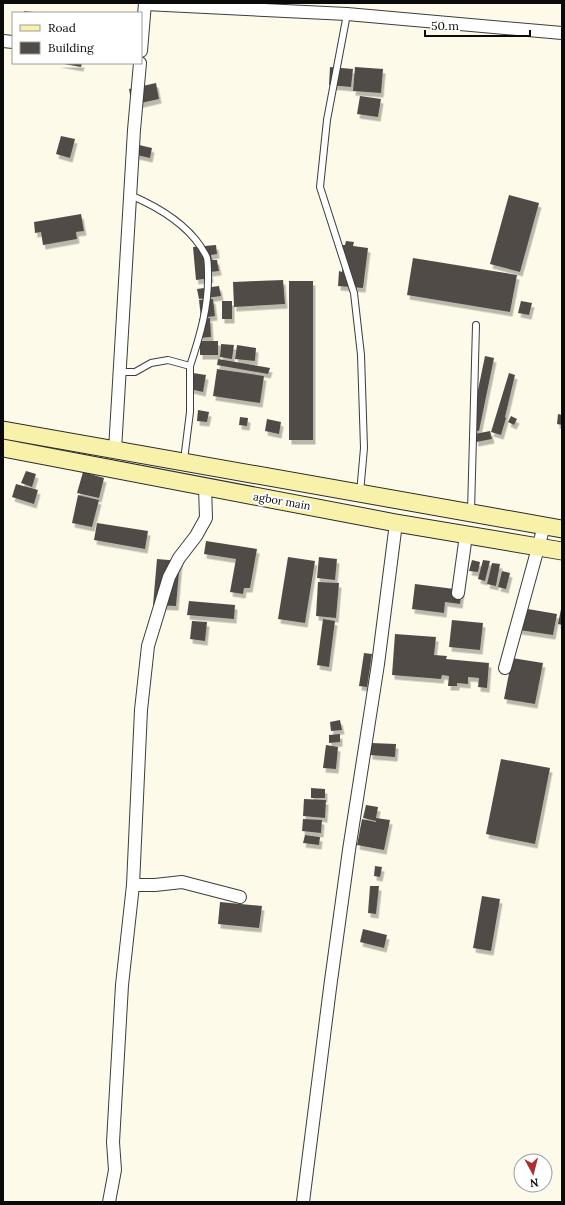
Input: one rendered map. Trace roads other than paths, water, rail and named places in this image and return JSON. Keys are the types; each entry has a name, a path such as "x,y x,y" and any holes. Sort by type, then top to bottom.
{"main road":[{"name":"agbor main","path":"3,430 562,529"},
{"name":"agbor main","path":"3,448 396,523 562,551"}],"street":[{"path":"142,39 145,4 347,14 562,32"},
{"path":"115,450 130,194 140,64"},
{"path":"109,1202 115,1170 113,1142 122,985 133,885 142,710 148,646 169,577 178,558 201,529 206,518 204,487"},
{"path":"303,1202 331,981 349,850 378,664 396,523"},
{"path":"505,668 544,526"},
{"path":"458,593 466,534"},
{"path":"133,885 155,885 182,882 240,897"}],"lane":[{"path":"347,14 327,120 320,186 354,293 361,355 364,448 360,494"},
{"path":"130,194 149,203 179,224 195,238 207,257 207,305 203,326 190,366 190,412 184,462"},
{"path":"471,514 476,325"},
{"path":"120,372 135,372 151,363 168,360 190,366"}]}
